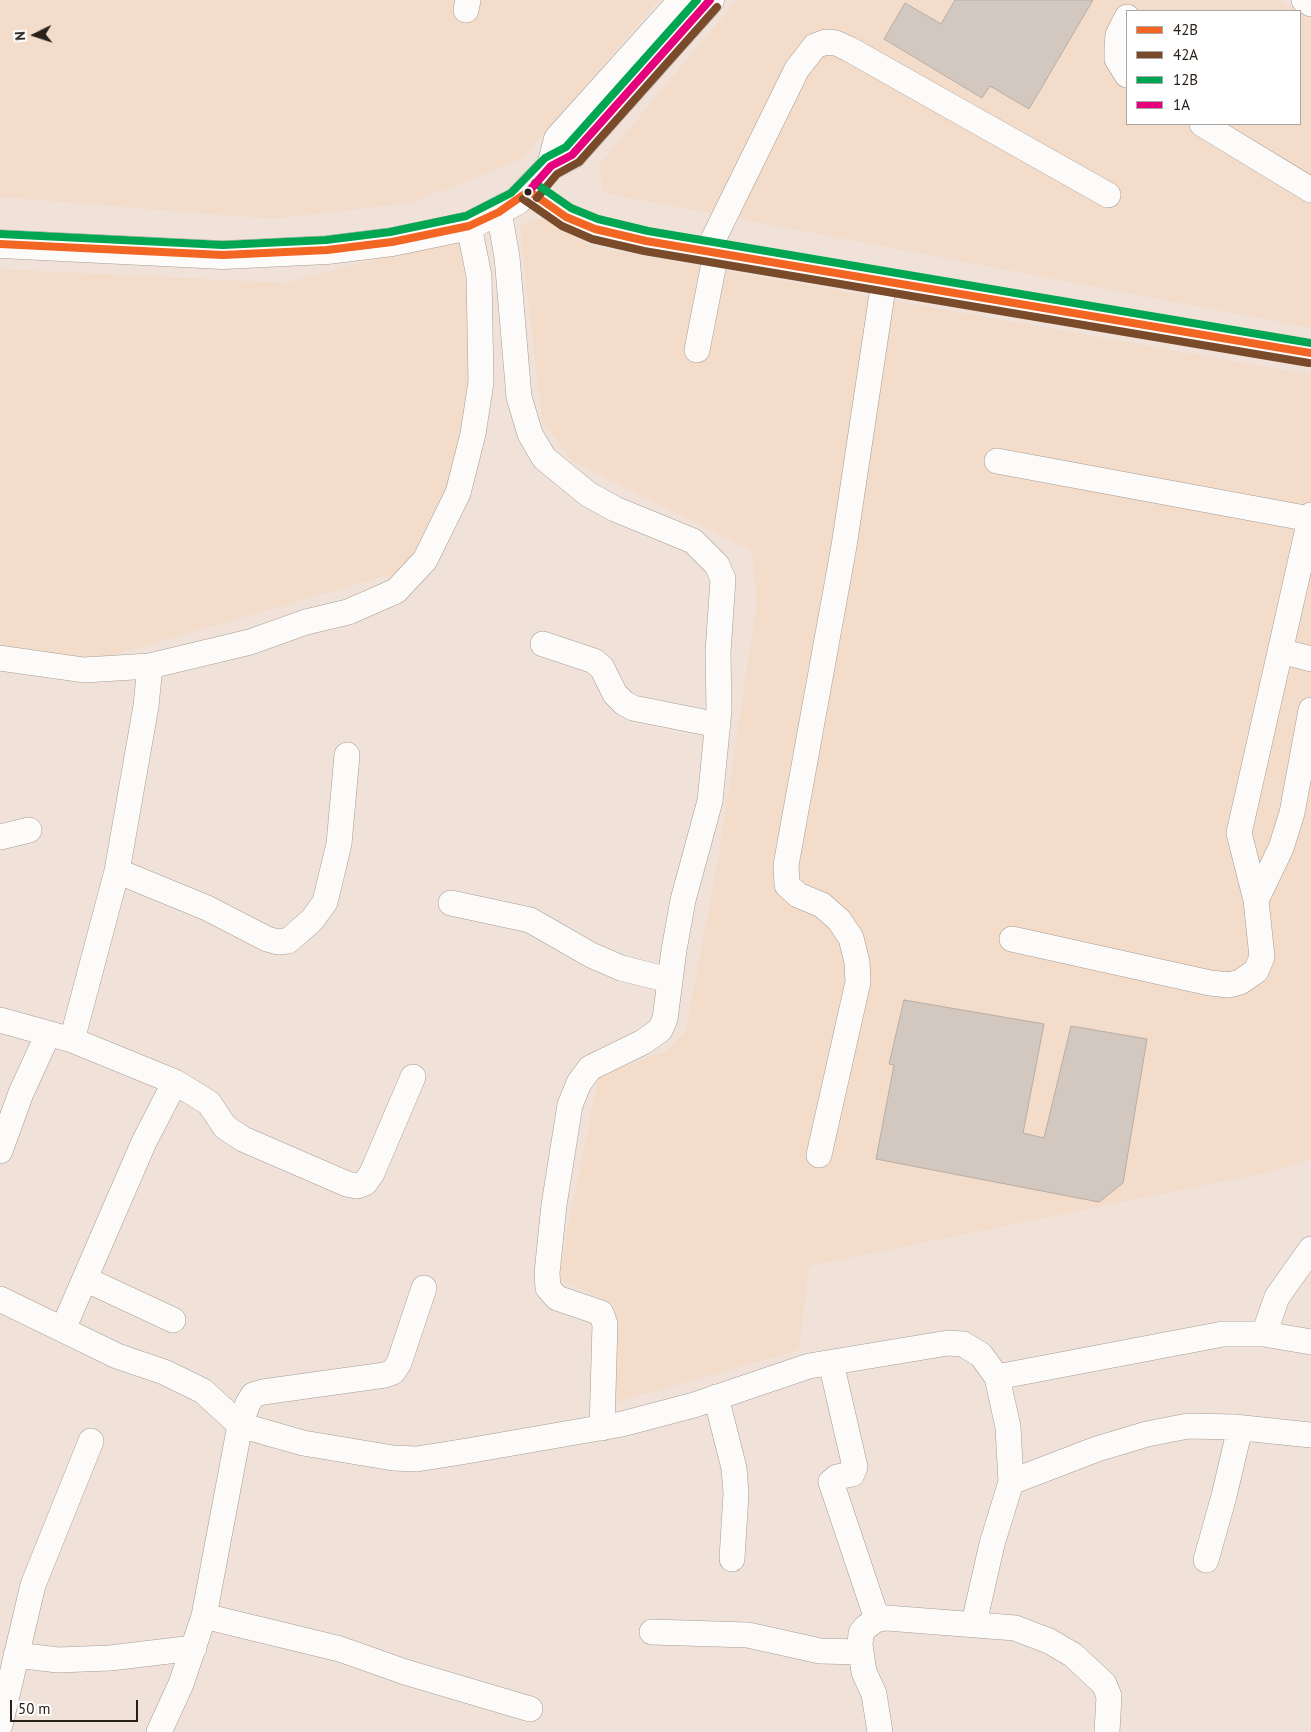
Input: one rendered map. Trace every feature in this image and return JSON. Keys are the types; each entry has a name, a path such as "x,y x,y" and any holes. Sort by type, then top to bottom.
{"main road":[{"path":"551,166 558,139 683,0"},
{"path":"0,244 223,255 327,250 373,244 468,226 499,212 529,191 551,166 572,154 710,0"}],"street":[{"path":"1304,0 1311,4"},
{"path":"1126,19 1118,35 1117,59 1126,73"},
{"path":"697,350 712,252 797,69 815,46 826,42 836,43 849,49 1108,195"},
{"path":"1204,125 1311,190"},
{"path":"529,191 566,218 595,229 646,241 1311,353"},
{"path":"499,212 507,257 519,397 530,434 544,458 582,490 615,509 693,542 717,565 723,578 718,652 718,725 710,801 683,900 665,1020 660,1030 643,1042 590,1068 579,1083 570,1106 563,1147 547,1282 548,1288 556,1298 594,1309 603,1318 605,1324 602,1428"},
{"path":"0,658 84,670 150,666 250,642 306,622 348,612 396,591 425,560 458,493 474,434 481,382 479,276 468,226"},
{"path":"819,1155 858,982 856,962 851,938 839,920 822,905 798,895 787,885 786,866 844,546 884,281"},
{"path":"997,461 1311,517 1239,833 1256,900 1262,957 1256,971 1248,978 1229,985 1210,983 1012,939"},
{"path":"543,644 594,661 602,668 616,694 624,703 633,708 718,725"},
{"path":"1280,651 1311,659"},
{"path":"72,1040 117,871 146,706 150,666"},
{"path":"1256,900 1281,848 1292,812 1311,710"},
{"path":"117,871 207,908 267,939 278,942 288,941 312,920 325,902 339,844 347,755"},
{"path":"0,837 29,830"},
{"path":"451,903 530,920 591,954 621,968 670,980"},
{"path":"0,1020 72,1040 175,1082 209,1103 226,1127 243,1139 347,1184 357,1186 365,1183 372,1173 413,1077"},
{"path":"0,1151 21,1093 48,1034"},
{"path":"63,1328 144,1142 175,1082"},
{"path":"1264,1334 1277,1297 1311,1249"},
{"path":"85,1279 173,1320"},
{"path":"159,1732 181,1684 204,1616 240,1425 248,1403 253,1395 263,1392 385,1375 392,1372 399,1363 424,1288"},
{"path":"0,1299 63,1328 117,1356 164,1372 203,1391 240,1425 349,1452 393,1458 417,1459 602,1428 694,1405 809,1366 948,1343 963,1344 981,1355 997,1377 1008,1427 1012,1482 992,1544 974,1623"},
{"path":"997,1377 1223,1334 1264,1334 1311,1342"},
{"path":"831,1363 854,1466 852,1474 837,1477 831,1482 877,1619"},
{"path":"716,1397 734,1468 736,1493 732,1559"},
{"path":"1012,1482 1096,1449 1147,1434 1188,1426 1240,1428 1311,1435"},
{"path":"1206,1560 1240,1428"},
{"path":"0,1725 33,1585 90,1441"},
{"path":"204,1616 340,1649 405,1672 530,1709"},
{"path":"880,1732 874,1694 864,1672 860,1652 861,1633 866,1626 877,1619 974,1623 1015,1628 1049,1641 1073,1655 1104,1684 1109,1696 1107,1732"},
{"path":"652,1632 748,1635 820,1651 860,1652"},
{"path":"16,1655 58,1660 110,1658 194,1648"}],"shaded area":[{"path":"0,0 659,0 522,159 410,203 273,219 0,197"},
{"path":"737,0 1279,0 1296,10 1126,10 1126,125 1301,125 1301,13 1311,19 1311,328 604,193 598,166"},
{"path":"542,218 593,247 1311,375 1311,1159 1264,1173 809,1266 799,1350 609,1404 615,1305 558,1278 599,1074 668,1051 686,1030 719,855 757,602 752,551 572,461 542,420 520,225"},
{"path":"461,237 475,375 434,536 406,570 99,659 0,655 0,269 285,283"}],"building":[{"path":"955,0 1093,0 1029,109 990,86 982,98 884,39 905,3 941,24"},
{"path":"904,1000 1044,1024 1023,1133 1044,1138 1071,1026 1147,1039 1123,1183 1099,1202 876,1159 894,1065 889,1064"}],"transit line":[{"name":"12B","path":"0,234 223,245 326,240 390,232 466,216 511,193 545,158 566,147 697,0"},
{"name":"1A","path":"529,191 551,166 572,155 710,0"},
{"name":"42A","path":"537,198 557,174 579,162 717,7"},
{"name":"12B","path":"535,183 571,208 598,219 648,231 1311,343"},
{"name":"42B","path":"529,191 566,217 595,229 646,241 1311,353"},
{"name":"42B","path":"0,244 223,255 327,250 392,242 469,226 499,212 529,191"},
{"name":"42A","path":"523,199 562,226 592,239 644,251 1309,363"}]}
